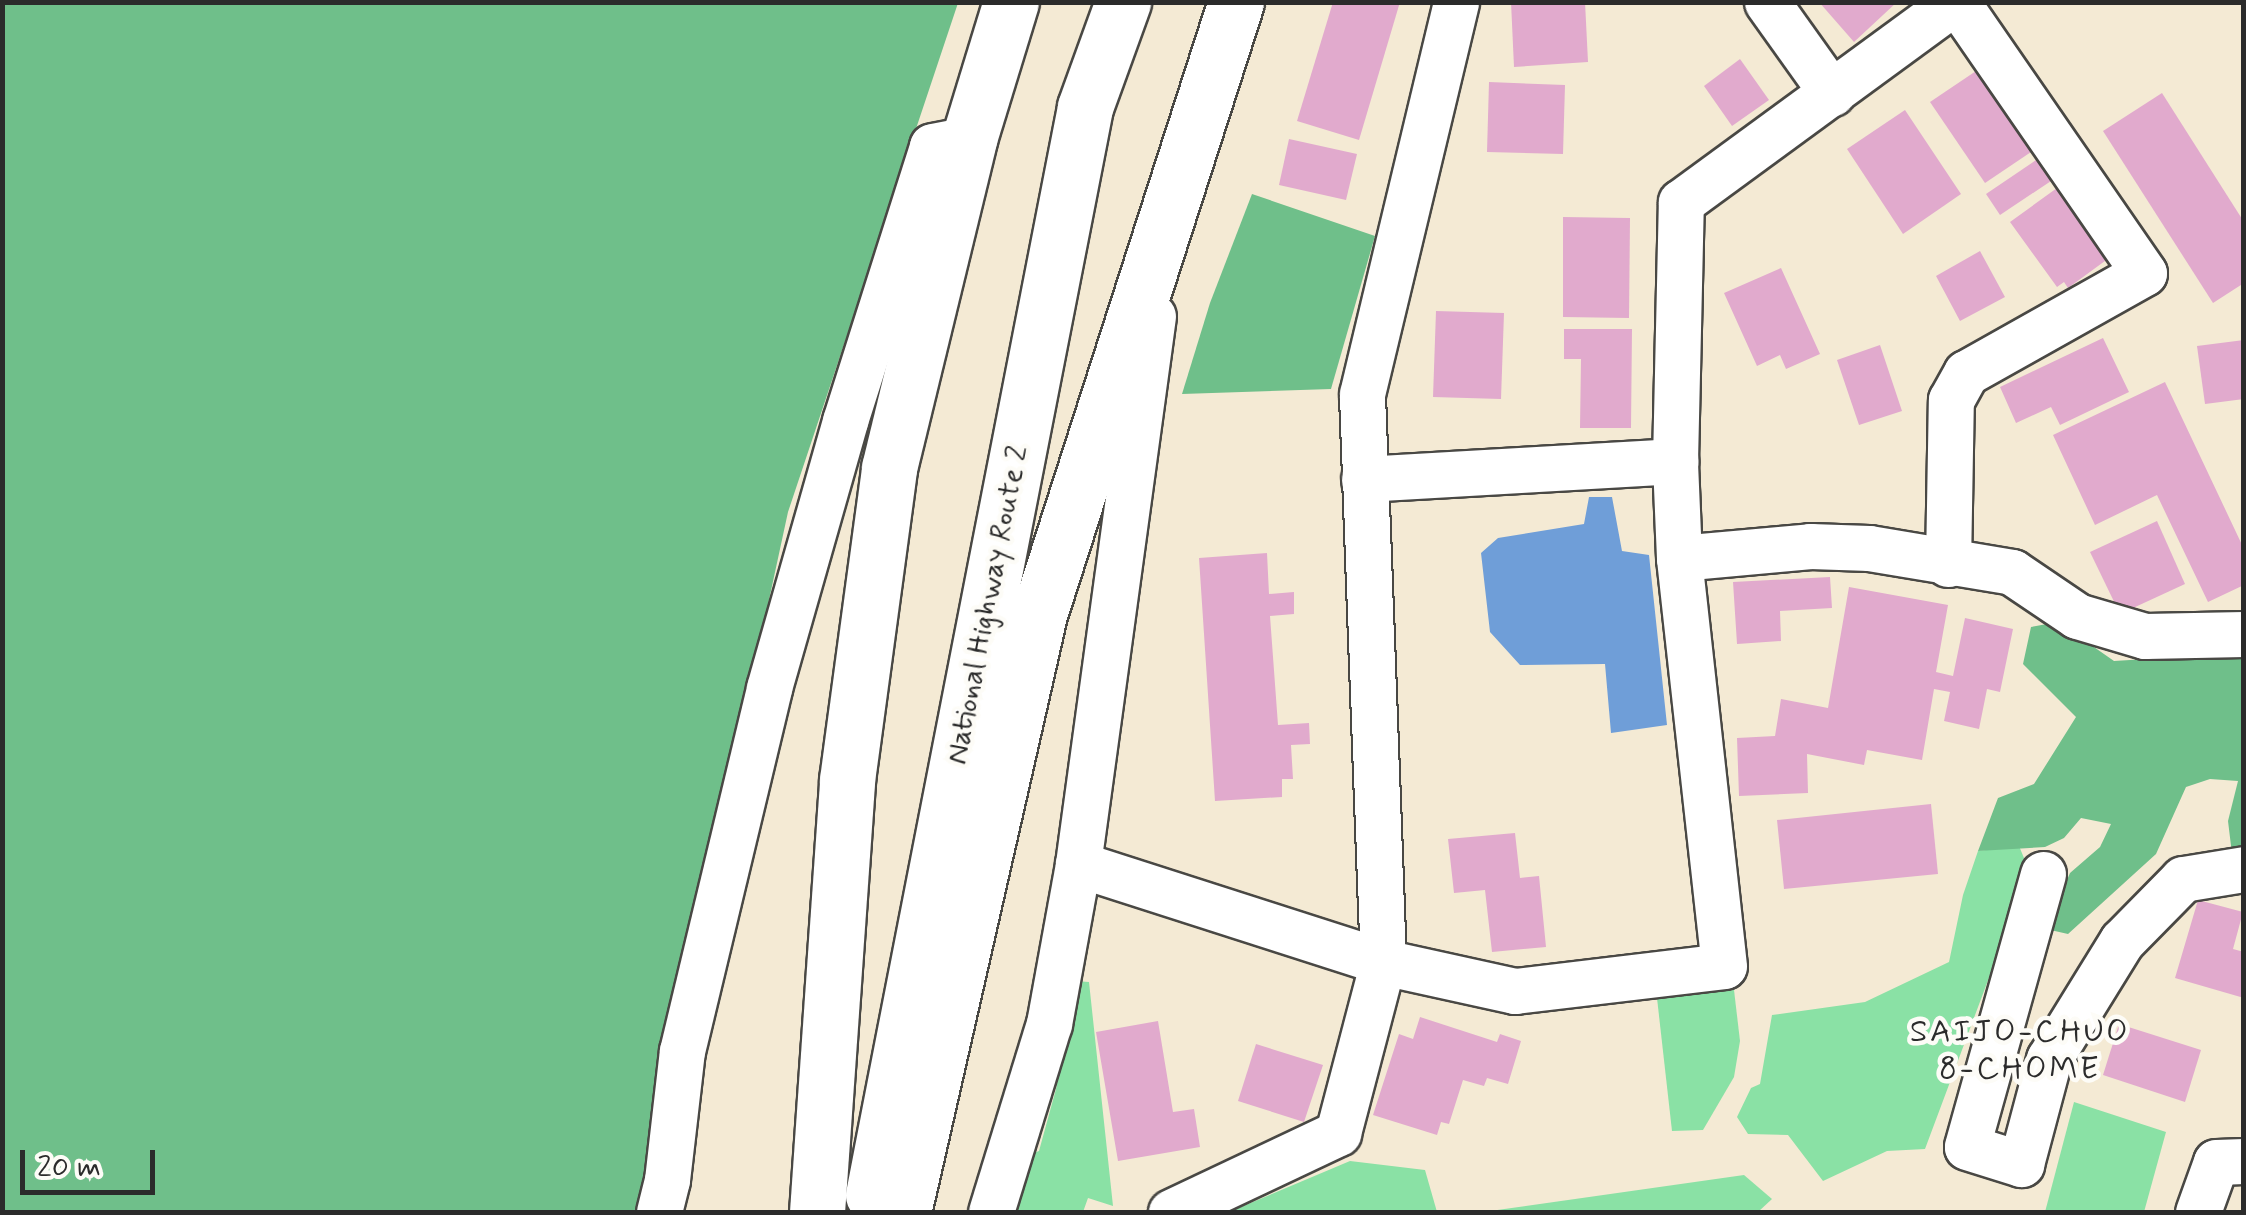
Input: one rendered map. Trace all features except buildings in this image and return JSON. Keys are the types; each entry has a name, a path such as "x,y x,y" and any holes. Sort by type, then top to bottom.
{"highway":[{"path":"817,1212 847,780 889,468 969,139 1011,2"},
{"name":"National Highway Route 2","path":"869,1212 1086,107 1122,2"},
{"path":"904,1212 1039,614 1228,25"}],"street":[{"path":"1171,1212 1338,1133 1383,962 1362,394 1456,2"},
{"path":"1767,2 1832,93"},
{"path":"1078,864 1383,962 1515,992 1724,966 1679,558 1675,461 1681,202 1955,2 2144,273 1966,373 1950,400 1948,564"},
{"path":"991,1212 1049,1024 1078,864 1154,306 1228,25"},
{"path":"659,1212 668,1180 682,1051 769,688 839,440 932,146 969,139"},
{"path":"1364,479 1675,461"},
{"path":"1679,558 1810,546 1869,548 2012,572 2077,616 2145,636 2244,634"},
{"path":"2043,874 1966,1147 2020,1164 2049,1059 2122,942 2184,879 2244,869"},
{"path":"2198,1212 2216,1162 2244,1161"}],"green space":[{"path":"2,3 958,3 788,512 716,845 660,1212 3,1212"},
{"path":"1252,194 1375,236 1331,389 1182,394 1210,303"},
{"path":"2058,622 2114,661 2243,653 2243,852 2232,854 2228,821 2238,781 2210,779 2186,787 2156,854 2068,934 2046,929 2070,873 2100,847 2111,824 2081,818 2064,838 2045,847 1978,851 1998,798 2034,784 2076,717 2023,664 2031,627"},
{"path":"2019,846 2024,858 1990,975 1925,1149 1887,1151 1823,1181 1788,1135 1748,1134 1737,1117 1751,1088 1760,1084 1772,1015 1865,1002 1949,962 1963,895 1978,851"},
{"path":"1075,981 1089,982 1113,1206 1088,1198 1083,1212 997,1212 1012,1161 1039,1151 1056,1089"},
{"path":"1734,990 1740,1041 1734,1077 1703,1130 1672,1131 1657,998"},
{"path":"2074,1102 2166,1132 2144,1212 2045,1212"},
{"path":"1350,1161 1425,1170 1437,1212 1229,1212"},
{"path":"1744,1175 1772,1199 1758,1212 1483,1212"}],"water":[{"path":"1589,497 1612,497 1622,551 1649,555 1667,725 1611,733 1605,664 1520,665 1490,632 1481,553 1498,538 1584,524"}],"district":[{"name":"SAIJO-CHUO 8-CHOME","path":"2020,1052"}]}
